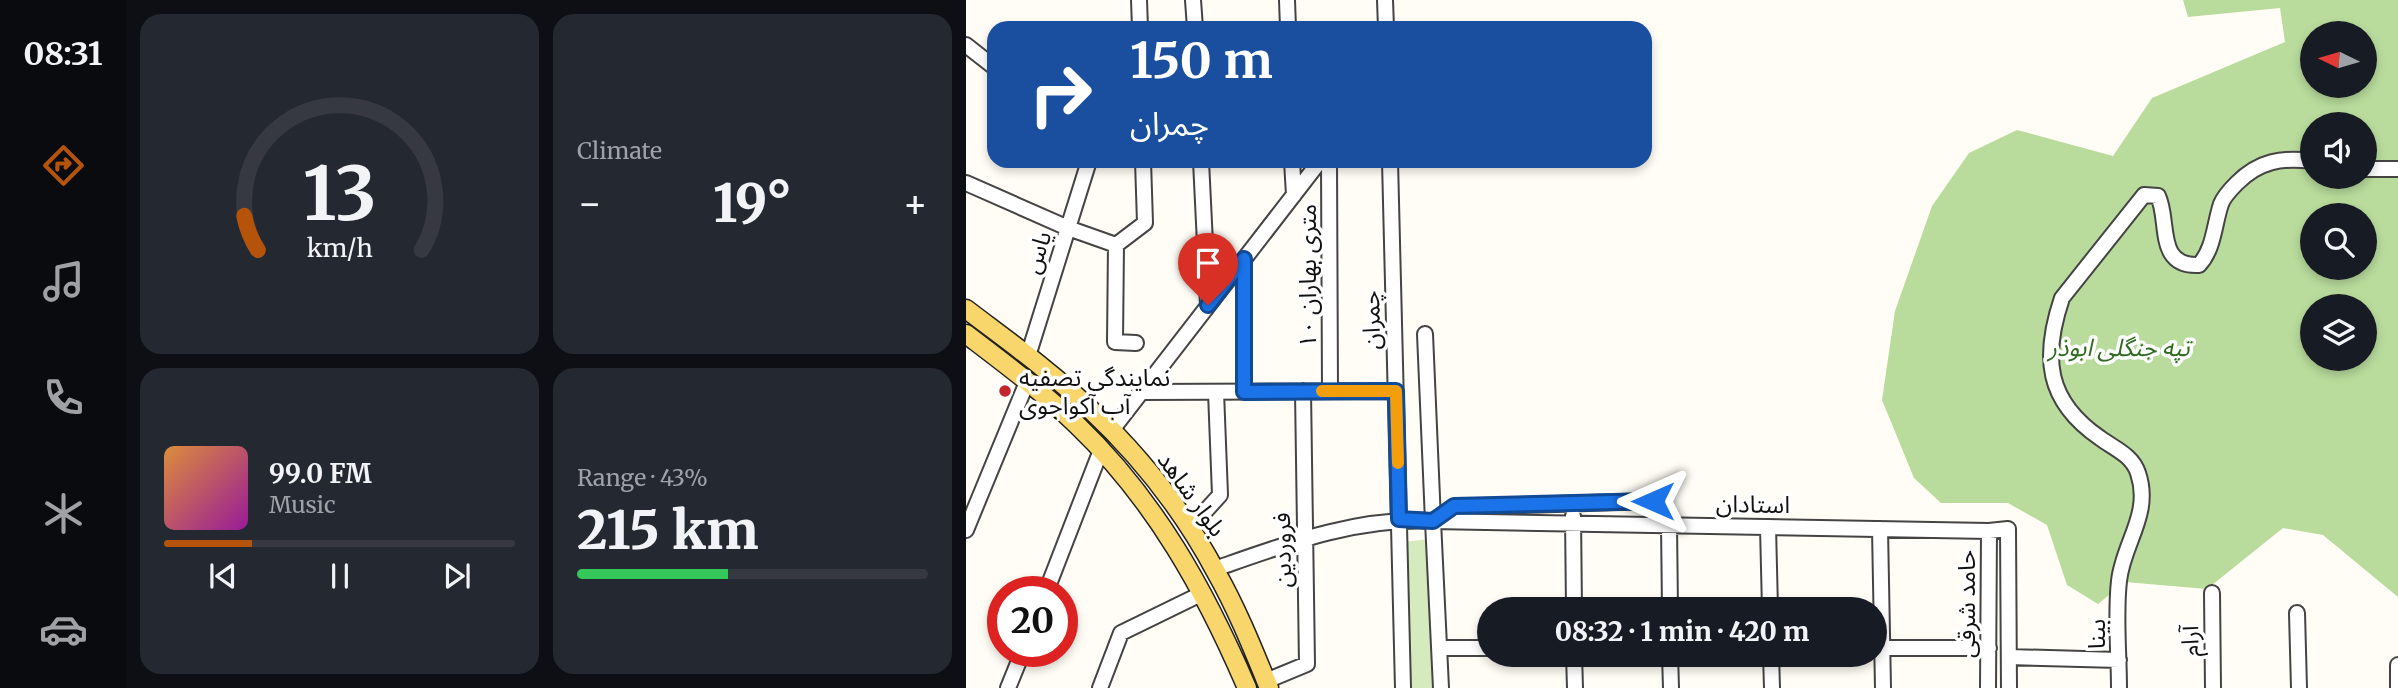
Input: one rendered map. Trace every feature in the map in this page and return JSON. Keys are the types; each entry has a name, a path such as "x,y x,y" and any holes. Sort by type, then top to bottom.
{"main road":[{"name":"بلوار شاهد","path":"966,309 1064,385 1112,430 1163,491 1215,569 1267,685"},
{"name":"بلوار شاهد","path":"966,334 1078,426 1101,450 1168,533 1203,593 1247,688"}],"street":[{"path":"1139,0 1140,21"},
{"path":"1194,0 1195,21"},
{"path":"1287,0 1288,21"},
{"path":"1385,0 1386,21"},
{"path":"966,44 987,61"},
{"name":"بینا","path":"2119,688 2119,580 2141,516 2142,496 2138,474 2130,457 2086,429 2057,390 2050,369 2056,318 2063,298 2144,195 2158,196 2168,249 2179,261 2199,265 2207,256 2222,200 2247,173 2273,161 2287,158 2300,160"},
{"name":"یاس","path":"1028,356 1087,168"},
{"path":"1116,246 1145,223 1143,168"},
{"path":"1201,168 1208,305"},
{"path":"1292,168 1294,195"},
{"path":"1112,430 1315,168"},
{"name":"۱۰ متری بهاران","path":"1329,168 1330,391"},
{"name":"چمران","path":"1390,168 1404,688"},
{"path":"2377,169 2398,169"},
{"path":"966,183 1116,246"},
{"path":"1116,246 1115,341 1136,343"},
{"path":"1244,259 1244,392"},
{"path":"1425,334 1441,688"},
{"path":"966,530 1027,382"},
{"name":"فروردین","path":"1267,685 1307,664 1303,391"},
{"path":"1141,393 1396,391"},
{"path":"1190,528 1220,495 1216,392"},
{"path":"1052,576 1101,450"},
{"path":"1215,569 1305,537 1399,519 1433,521 1454,506 1653,501"},
{"path":"1573,502 1574,597"},
{"name":"استادان","path":"1433,521 1989,531"},
{"path":"1670,525 1670,597"},
{"path":"1768,527 1770,597"},
{"path":"1879,597 1880,529"},
{"name":"حامد شرقی","path":"1989,688 1989,531 2008,529 2009,688"},
{"path":"1100,688 1121,633 1203,593"},
{"name":"آرام","path":"2212,593 2213,688"},
{"path":"2297,613 2299,688"},
{"path":"1440,648 1477,648"},
{"path":"1887,648 1989,648"},
{"path":"2009,657 2119,660"},
{"path":"2398,665 2398,688"},
{"path":"1008,688 1017,667"},
{"path":"1574,667 1575,688"},
{"path":"1670,667 1671,688"},
{"path":"1771,667 1772,688"},
{"path":"1881,667 1883,688"}],"green space":[{"name":"تپه جنگلی ابوذر","path":"2183,0 2398,0 2398,597 2323,535 2283,528 2207,589 2125,582 2098,604 2067,585 2047,525 2008,503 1941,503 1914,478 1882,400 1895,311 1932,206 1969,153 2017,130 2113,156 2152,98 2285,42 2280,8 2188,17"},
{"path":"1429,539 1434,688 1411,688 1404,542"}],"slow traffic":[{"path":"1322,391 1396,391 1398,463"}],"place":[{"name":"نمایندگی تصفیه آب آکواجوی","path":"1005,391"}],"route":[{"path":"1208,305 1244,259 1244,392 1396,391 1399,519 1433,521 1454,506 1653,501"}]}
